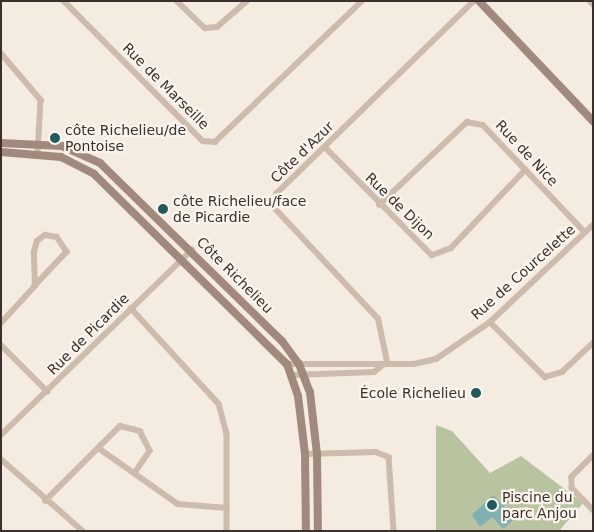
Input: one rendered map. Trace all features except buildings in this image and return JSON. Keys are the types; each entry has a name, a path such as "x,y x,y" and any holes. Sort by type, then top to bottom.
{"street":[{"name":"Rue de Marseille","path":"64,1 203,140 215,142 362,1"},
{"path":"176,1 205,28 216,27 247,1"},
{"name":"Côte d'Azur","path":"387,362 378,319 274,208 276,194 474,1"},
{"path":"479,1 593,121"},
{"path":"590,1 593,4"},
{"path":"1,53 34,86 41,100 38,153"},
{"name":"Rue de Nice","path":"379,206 466,122 483,125 586,232"},
{"name":"Côte Richelieu","path":"1,144 38,143 62,146 100,163 192,250 299,364 304,375 317,454 318,531"},
{"name":"Rue de Dijon","path":"325,147 379,206 432,255 451,248 525,170"},
{"name":"Côte Richelieu","path":"1,152 38,153 61,157 94,174 184,258 287,364 293,375 305,454 306,531"},
{"name":"Rue de Courcelette","path":"287,364 387,362 414,364 436,359 490,322 593,225"},
{"path":"1,323 35,286 64,260 67,252 57,237 45,235 37,242 35,286"},
{"name":"Rue de Picardie","path":"1,435 48,392 131,308 192,250"},
{"path":"131,308 219,404 227,433 227,531"},
{"path":"490,322 544,377 562,372 593,343"},
{"path":"1,344 48,392"},
{"name":"Rue de Courcelette","path":"293,375 374,372 387,362"},
{"path":"45,501 120,426 140,431 150,451 135,473"},
{"path":"100,448 178,504 227,508"},
{"path":"305,454 376,452 389,457 394,531"},
{"path":"593,456 572,477 572,488 593,510"},
{"path":"1,459 45,501 83,531"}],"green space":[{"path":"436,425 452,431 490,473 521,456 583,503 559,531 436,531"}],"water":[{"name":"Piscine du parc Anjou","path":"493,495 516,518 503,529 492,517 480,527 472,515"}],"place":[{"name":"côte Richelieu/de Pontoise","path":"55,138"},
{"name":"côte Richelieu/face de Picardie","path":"163,209"},
{"name":"École Richelieu","path":"476,393"},
{"name":"Piscine du parc Anjou","path":"492,505"}]}
